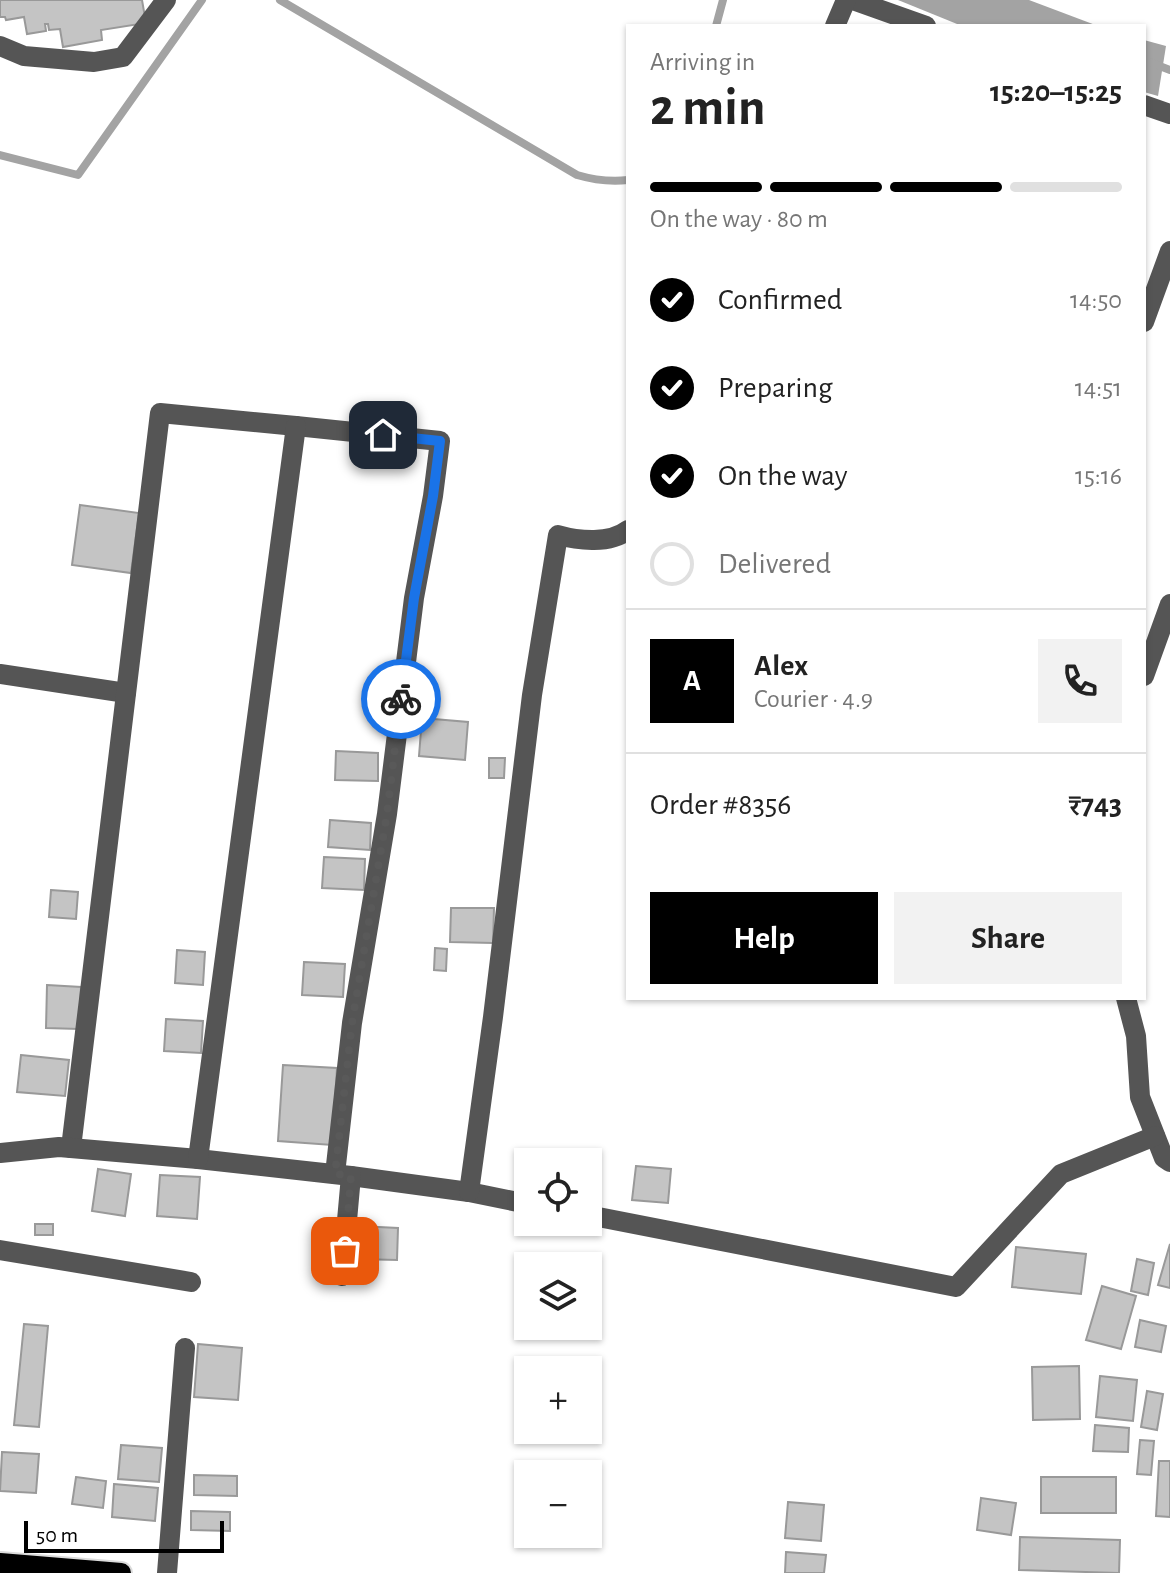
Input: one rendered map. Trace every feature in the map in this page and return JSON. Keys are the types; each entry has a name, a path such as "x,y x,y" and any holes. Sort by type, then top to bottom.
{"main road":[{"path":"0,1563 121,1573"}],"street":[{"path":"0,46 24,56 94,62 123,57 166,0"},
{"path":"836,24 846,0"},
{"path":"853,0 920,24"},
{"path":"1146,106 1170,114"},
{"path":"1146,317 1170,251"},
{"path":"71,1148 160,413 440,441 414,598 387,814 352,1023 343,1175 342,1276"},
{"path":"198,1159 296,426"},
{"path":"469,1192 532,695 558,535 576,540 619,538 626,532"},
{"path":"1146,670 1170,604"},
{"path":"0,674 126,693"},
{"path":"1127,1000 1136,1036 1140,1097 1164,1158 1170,1162"},
{"path":"602,1218 956,1287 1061,1174 1155,1136"},
{"path":"0,1153 59,1147 198,1159 343,1175 514,1201"},
{"path":"0,1250 191,1282"},
{"path":"167,1573 185,1348"}],"shaded area":[{"path":"898,0 1029,0 1093,24 957,24"},
{"path":"1146,41 1166,46 1158,96 1146,93"}],"building":[{"path":"0,0 142,0 146,23 101,30 102,40 63,47 60,29 49,30 48,24 45,24 46,31 27,34 24,17 6,20 0,17"},
{"path":"80,505 139,513 131,573 72,565"},
{"path":"422,718 468,722 465,760 419,756"},
{"path":"336,751 378,753 378,781 335,780"},
{"path":"489,758 505,758 504,778 489,778"},
{"path":"330,820 371,823 370,850 328,847"},
{"path":"324,857 365,859 364,890 322,888"},
{"path":"51,890 78,892 76,919 49,917"},
{"path":"451,908 494,908 493,943 450,942"},
{"path":"435,948 447,949 446,971 434,970"},
{"path":"177,950 205,952 203,985 175,983"},
{"path":"304,962 345,964 343,997 302,995"},
{"path":"47,985 81,987 79,1029 46,1028"},
{"path":"166,1019 203,1021 201,1053 164,1051"},
{"path":"21,1055 69,1060 65,1096 17,1092"},
{"path":"283,1065 337,1068 332,1145 278,1141"},
{"path":"636,1166 671,1169 668,1203 632,1200"},
{"path":"98,1169 131,1174 125,1216 92,1211"},
{"path":"160,1175 200,1177 197,1219 157,1216"},
{"path":"35,1224 53,1224 53,1235 35,1235"},
{"path":"358,1226 398,1228 397,1260 357,1259"},
{"path":"1170,1244 1170,1288 1158,1285"},
{"path":"1016,1247 1086,1254 1081,1294 1012,1287"},
{"path":"1137,1259 1154,1263 1148,1295 1131,1291"},
{"path":"1102,1286 1136,1296 1121,1349 1086,1340"},
{"path":"1140,1320 1166,1326 1161,1352 1135,1347"},
{"path":"24,1324 48,1326 39,1427 14,1425"},
{"path":"198,1344 242,1348 238,1400 194,1397"},
{"path":"1079,1366 1080,1419 1033,1420 1032,1367"},
{"path":"1100,1376 1137,1380 1133,1421 1096,1417"},
{"path":"1147,1391 1163,1394 1157,1430 1141,1427"},
{"path":"1095,1425 1129,1428 1128,1452 1093,1451"},
{"path":"1140,1440 1154,1441 1151,1475 1137,1474"},
{"path":"121,1445 162,1448 159,1482 118,1479"},
{"path":"2,1452 39,1454 36,1493 0,1491"},
{"path":"1159,1461 1170,1461 1170,1517 1156,1516"},
{"path":"194,1475 237,1476 237,1496 194,1495"},
{"path":"76,1477 106,1481 103,1508 72,1504"},
{"path":"1041,1477 1116,1477 1116,1513 1041,1513"},
{"path":"114,1484 158,1488 155,1521 112,1517"},
{"path":"981,1498 1016,1503 1011,1535 977,1530"},
{"path":"788,1502 824,1505 821,1541 785,1538"},
{"path":"191,1511 230,1512 230,1531 191,1530"},
{"path":"1020,1537 1120,1540 1119,1573 1019,1570"},
{"path":"786,1552 826,1555 824,1573 785,1573"}],"waterway":[{"path":"0,155 78,175 202,0"},
{"path":"280,0 577,175 626,180"},
{"path":"717,24 723,0"},
{"path":"1146,61 1170,70"}],"way so far":[{"path":"345,1251 351,1176 335,1174 352,1023 387,814 401,699"}],"route":[{"path":"383,435 440,441 401,699"}]}
